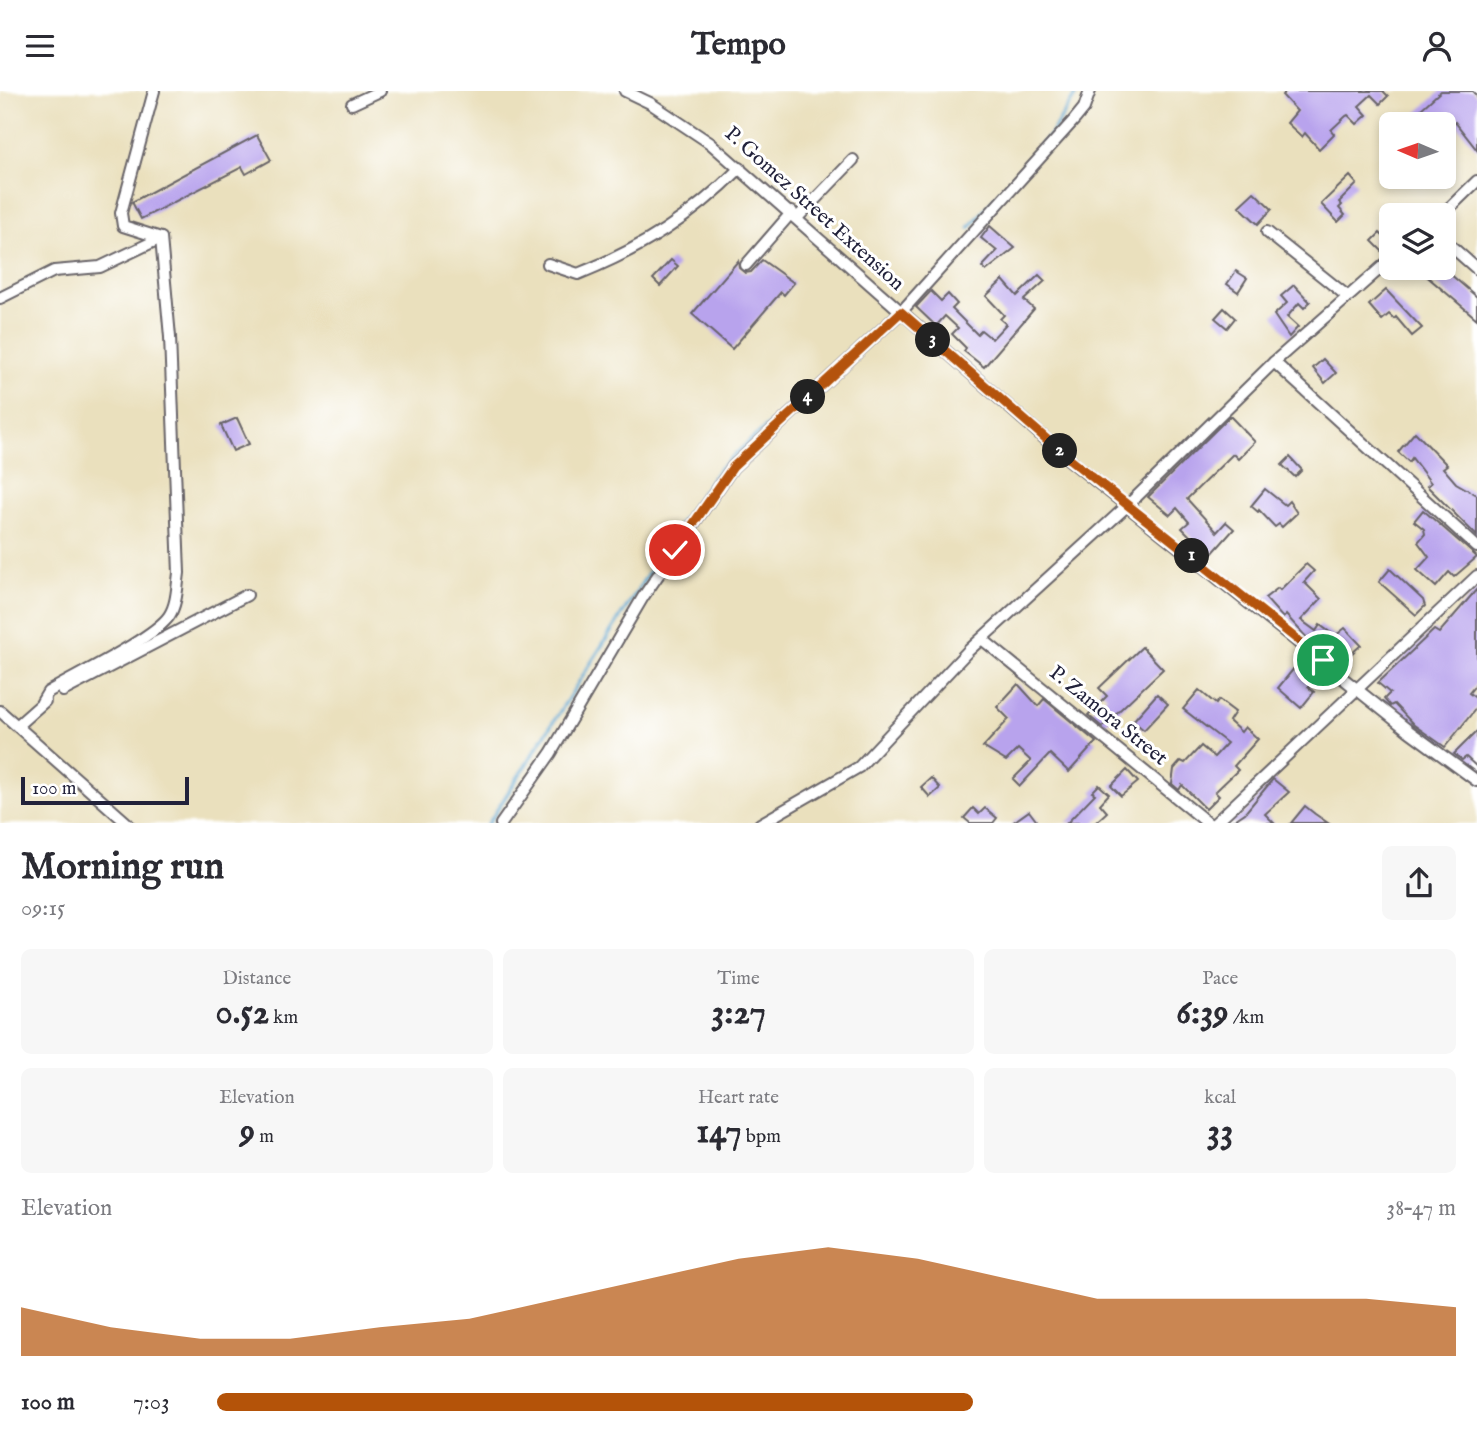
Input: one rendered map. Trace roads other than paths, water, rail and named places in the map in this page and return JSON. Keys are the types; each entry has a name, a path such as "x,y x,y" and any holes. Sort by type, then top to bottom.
{"street":[{"path":"154,91 121,213 123,226 161,238"},
{"path":"352,104 380,91"},
{"name":"P. Gomez Street Extension","path":"625,91 696,132 795,215 1067,457 1359,688 1409,731 1477,781"},
{"path":"502,823 551,753 643,597 733,467 901,312 1075,119 1084,108 1090,91"},
{"path":"746,265 853,160"},
{"path":"548,264 578,274 658,236 704,204 740,168"},
{"path":"1454,203 1477,181"},
{"path":"1267,232 1348,296"},
{"path":"0,299 54,271 100,267 161,238"},
{"path":"19,724 42,702 48,692 149,633 169,617 176,600 179,573 170,337 161,238"},
{"path":"1456,251 1477,269"},
{"path":"762,823 859,767 982,639 1128,505 1274,362 1379,269"},
{"path":"1274,362 1477,547"},
{"path":"1213,823 1477,576"},
{"path":"42,702 247,595"},
{"name":"P. Zamora Street","path":"982,639 1211,823"},
{"path":"0,711 19,724 127,823"}],"waterway":[{"path":"969,228 1051,134 1078,91"},
{"path":"489,823 683,519 718,470 879,325"}]}
